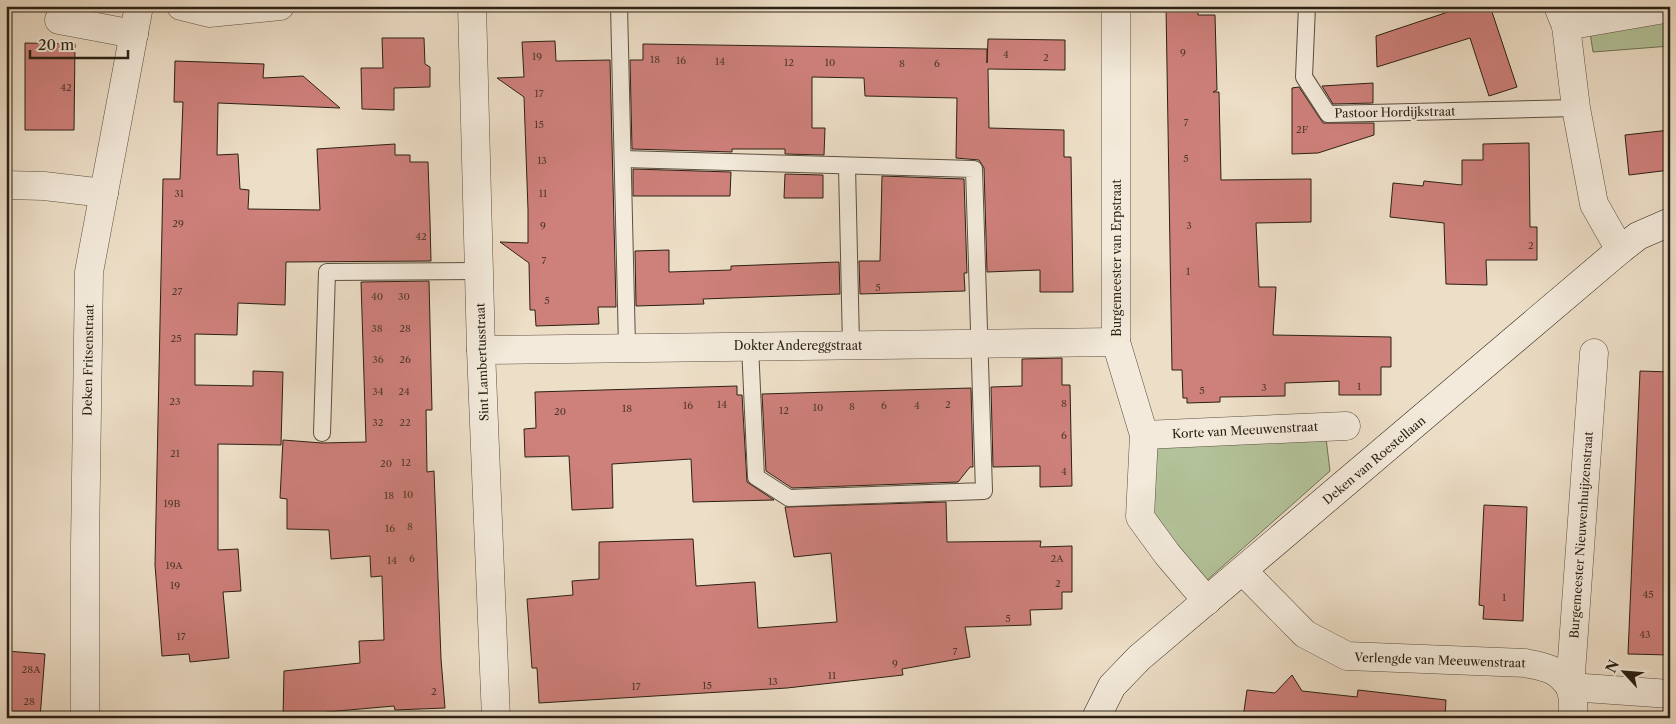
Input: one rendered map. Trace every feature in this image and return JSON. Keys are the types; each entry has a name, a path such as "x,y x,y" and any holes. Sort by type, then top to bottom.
{"street":[{"name":"Deken Fritsenstraat","path":"85,718 85,545 89,272 139,6"},
{"path":"181,6 209,14 280,6"},
{"name":"Sint Lambertusstraat","path":"472,6 481,350 496,718"},
{"name":"Burgemeester van Erpstraat","path":"1116,6 1116,342 1144,435 1140,517 1167,554 1208,601"},
{"path":"1620,250 1594,204 1576,108 1562,16 1670,8"},
{"path":"59,20 134,34"},
{"path":"6,185 44,186 104,193"},
{"name":"Deken van Roestellaan","path":"1096,718 1112,686 1139,658 1620,250 1638,236 1670,222"},
{"name":"Dokter Andereggstraat","path":"481,350 1116,342"},
{"name":"Burgemeester Nieuwenhuijzenstraat","path":"1573,718 1573,698 1570,687 1594,352"},
{"name":"Korte van Meeuwenstraat","path":"1144,435 1346,426"},
{"name":"Verlengde van Meeuwenstraat","path":"1243,571 1305,634 1348,656 1526,663 1552,669 1562,675 1570,687"},
{"path":"1570,687 1670,694"}],"lane":[{"path":"619,6 627,347"},
{"name":"Pastoor Hordijkstraat","path":"1307,6 1304,77 1328,114 1576,108"},
{"path":"623,159 974,169 984,491 789,498 756,478 750,346"},
{"path":"847,166 850,345"},
{"path":"322,433 327,272 479,271"}],"green space":[{"path":"1670,16 1670,46 1593,52 1590,32"},
{"path":"1326,438 1330,471 1196,590 1155,548 1147,469 1153,447"}],"building":[{"path":"1166,6 1198,6 1198,15 1215,15 1217,90 1213,92 1219,92 1221,180 1311,179 1311,222 1256,223 1259,287 1276,287 1273,335 1391,337 1391,367 1381,367 1381,395 1339,395 1339,381 1285,383 1285,396 1220,397 1220,402 1187,403 1187,398 1183,398 1182,370 1172,370"},
{"path":"1446,6 1490,6 1517,87 1489,96 1470,38 1377,67 1376,36 1448,12"},
{"path":"382,38 424,38 425,64 430,67 430,87 394,88 394,110 362,109 361,68 383,68"},
{"path":"988,39 1065,40 1065,70 988,69 989,128 1064,130 1064,157 1071,157 1073,292 1040,292 1040,270 987,272 984,168 979,160 956,158 957,98 865,96 864,78 812,77 812,128 825,128 824,155 785,154 785,149 732,149 732,152 632,149 630,60 643,60 643,44 987,49 987,63"},
{"path":"555,41 556,61 610,60 616,307 598,307 599,324 536,326 535,310 530,310 529,263 500,242 528,243 528,210 524,97 497,78 524,77 522,42"},
{"path":"25,43 75,44 74,130 25,130"},
{"path":"175,61 264,64 263,78 303,76 340,108 218,103 217,155 238,154 240,189 249,190 248,209 320,210 317,149 395,144 395,155 410,155 410,162 428,162 431,261 286,262 285,305 238,303 237,335 195,334 195,385 253,386 253,371 283,372 281,445 218,444 218,550 238,549 241,591 223,592 229,658 190,662 189,654 162,656 155,565 163,179 180,179 183,102 174,102"},
{"path":"1373,83 1373,103 1333,104 1322,86"},
{"path":"1299,87 1323,123 1374,123 1374,135 1318,153 1292,154 1292,88"},
{"path":"1670,130 1670,170 1629,175 1625,135"},
{"path":"1529,143 1530,227 1537,227 1537,260 1486,260 1487,285 1446,284 1444,223 1390,217 1393,183 1423,186 1424,181 1462,185 1462,160 1483,160 1483,144"},
{"path":"633,169 731,172 730,196 633,196"},
{"path":"785,174 823,175 823,198 784,198"},
{"path":"882,176 964,179 967,273 964,273 965,291 860,294 859,261 880,261"},
{"path":"669,250 669,272 731,270 731,266 839,262 840,294 703,299 704,304 636,306 635,251"},
{"path":"429,281 432,410 426,410 427,472 434,471 441,659 445,708 395,710 394,706 326,712 327,718 283,718 284,671 360,663 359,641 384,640 382,576 371,577 370,556 331,559 329,530 287,529 287,499 280,498 283,440 322,443 366,442 361,282"},
{"path":"1062,358 1062,385 1070,385 1072,486 1040,487 1040,466 993,467 991,387 1022,386 1022,359"},
{"path":"1640,371 1670,372 1670,655 1628,654"},
{"path":"737,386 737,395 742,395 747,482 774,500 693,502 691,459 612,464 613,508 572,510 569,456 525,457 524,429 536,428 535,392"},
{"path":"971,388 973,467 970,467 958,482 792,488 766,471 762,394"},
{"path":"946,502 947,542 1041,541 1040,547 1072,546 1072,592 1062,592 1062,609 1030,610 1031,625 965,627 970,657 902,669 903,675 787,688 539,703 537,668 532,668 527,599 573,595 572,581 599,579 599,542 693,539 696,586 755,582 758,628 837,622 831,553 794,557 785,507"},
{"path":"1484,505 1527,507 1523,621 1483,619 1484,606 1479,605"},
{"path":"6,651 45,654 40,718 6,718"},
{"path":"1292,675 1302,691 1357,697 1358,690 1446,700 1445,718 1243,718 1247,690 1275,693"}]}
